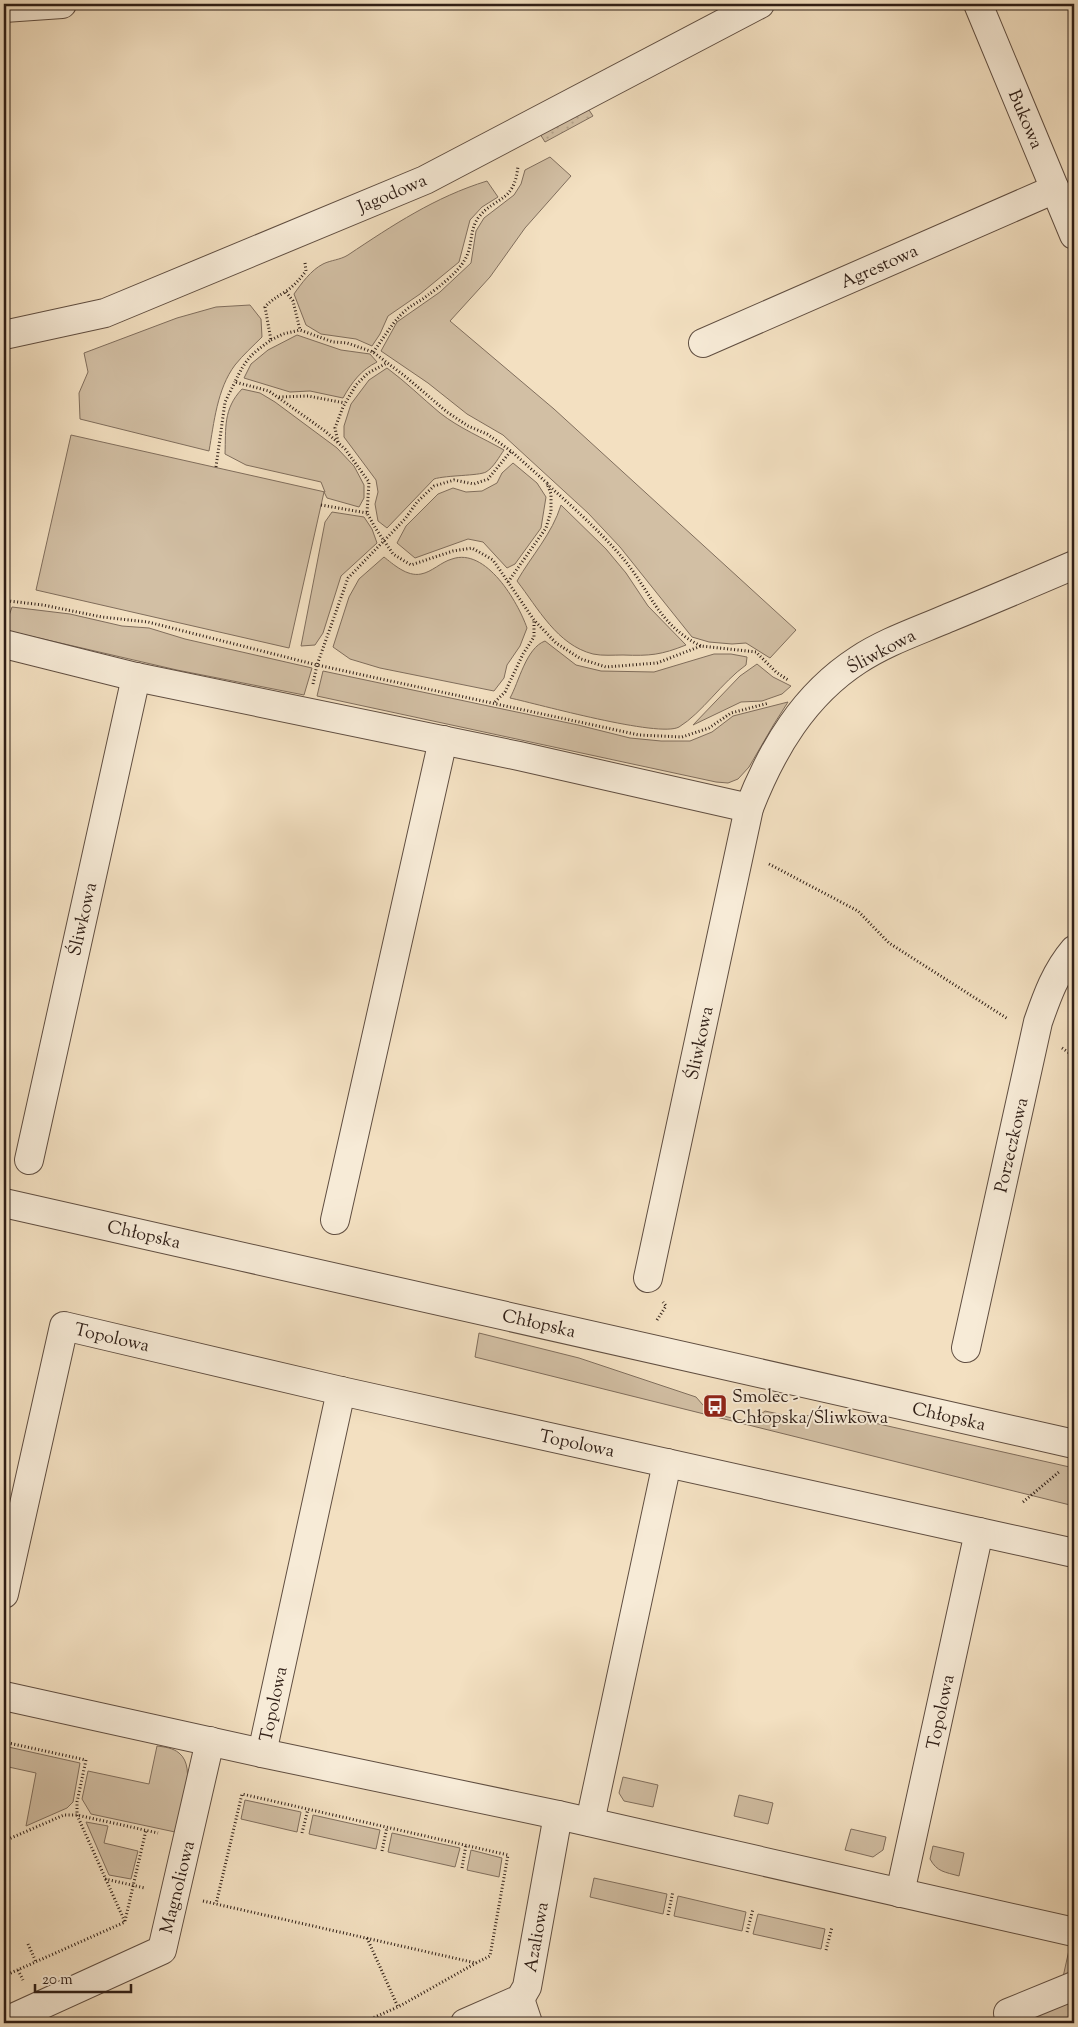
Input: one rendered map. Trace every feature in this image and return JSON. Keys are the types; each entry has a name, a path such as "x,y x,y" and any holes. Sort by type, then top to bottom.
{"street":[{"path":"4,8 62,4"},
{"name":"Jagodowa","path":"4,335 105,313 425,180 760,4"},
{"name":"Bukowa","path":"978,4 1074,235"},
{"name":"Agrestowa","path":"703,343 1055,189"},
{"name":"Śliwkowa","path":"648,1278 749,808 759,782 777,746 791,724 813,698 842,670 871,652 1074,565"},
{"path":"4,644 136,677 443,740 749,808"},
{"name":"Śliwkowa","path":"29,1160 136,677"},
{"path":"336,1220 443,740"},
{"name":"Porzeczkowa","path":"966,1348 1038,1022 1048,994 1060,970 1074,950"},
{"name":"Chłopska","path":"4,1203 1070,1456"},
{"name":"Topolowa","path":"4,1594 64,1326 341,1391 1074,1554"},
{"name":"Topolowa","path":"262,1753 341,1391"},
{"path":"590,1822 666,1463"},
{"name":"Topolowa","path":"900,1893 979,1532"},
{"name":"Topolowa","path":"4,1696 590,1822 1074,1932"},
{"name":"Magnoliowa","path":"4,2022 162,1950 189,1840 210,1741"},
{"name":"Azaliowa","path":"464,2023 524,2011 558,1815"},
{"path":"1008,2013 1074,1986"}],"path":[{"path":"374,352 391,324 407,308 428,295 464,261 472,230 479,217 508,195 517,180 519,163 511,135"},
{"path":"271,340 265,308 272,300 298,282 306,271 304,259 293,235"},
{"path":"286,292 293,301 300,330"},
{"path":"216,467 225,402 243,363 256,350 283,334 300,330 333,342 347,343 374,352 447,412 468,426 486,434 511,451 547,483 626,563 662,616 684,638 701,646 756,652 776,672 813,698"},
{"path":"338,442 335,428 345,403 356,385 368,373 387,364"},
{"path":"235,382 269,391 279,397 325,430 345,449 369,482 367,513 392,554 411,565 453,551 472,548 492,560 534,620 556,643 580,660 606,667 657,662 701,646"},
{"path":"279,397 308,396 345,403"},
{"path":"308,712 317,665 348,578 434,486 454,480 474,484 488,478 511,451"},
{"path":"508,582 546,528 551,511 551,494 547,483"},
{"path":"321,505 367,513"},
{"path":"4,604 10,601 43,605 102,617 148,622 317,665 639,735 682,737 710,728 731,713 772,702"},
{"path":"495,703 504,692 523,654 534,637 534,620"},
{"path":"768,863 858,911 889,943 1010,1021"},
{"path":"1023,1502 1070,1456"},
{"path":"4,1742 86,1760 77,1802 77,1815 125,1922"},
{"path":"216,1904 242,1794 508,1854 490,1956 398,2007 361,2023"},
{"path":"302,1833 308,1809"},
{"path":"4,1841 64,1815 77,1815 228,1849"},
{"path":"382,1851 387,1827"},
{"path":"125,1922 146,1830"},
{"path":"462,1868 466,1845"},
{"path":"105,1878 476,1963"},
{"path":"668,1915 673,1891"},
{"path":"747,1932 753,1909"},
{"path":"4,1976 125,1922"},
{"path":"826,1950 832,1927"},
{"path":"367,1938 398,2007"},
{"path":"28,1944 36,1962"}],"shaded area":[{"path":"587,107 593,116 545,142 540,134"},
{"path":"550,157 571,176 525,228 490,277 450,321 554,409 796,630 770,658 746,643 709,642 692,637 620,547 588,513 503,435 467,414 428,383 381,351 397,322 440,292 471,263 476,231 484,218 514,195 521,184 525,170"},
{"path":"487,181 498,197 482,207 470,220 459,262 420,294 388,316 372,346 356,339 321,334 306,325 294,294 314,270 323,264 348,255 432,204"},
{"path":"250,305 261,319 262,337 235,365 229,374 217,406 209,451 80,419 79,393 88,372 84,353 177,318 216,307"},
{"path":"297,335 341,350 370,354 377,362 357,377 343,398 310,391 290,392 244,378 251,364 268,350"},
{"path":"387,368 447,418 504,450 494,465 486,472 434,479 387,528 378,521 375,504 378,492 376,480 344,437 344,426 351,404 369,380"},
{"path":"242,389 260,393 275,402 337,448 354,466 364,485 364,498 359,507 327,498 324,492 289,648 36,590 71,435 325,492 321,482 246,465 225,454 227,419 231,404"},
{"path":"513,463 537,483 546,497 541,528 515,564 507,568 483,542 468,539 415,558 397,543 406,526 438,494 453,488 466,492 482,491 497,483 502,473"},
{"path":"561,505 606,549 626,573 648,606 686,645 662,653 648,655 597,655 569,643 549,624 517,581 547,535"},
{"path":"332,512 364,517 372,529 377,543 341,576 323,633 315,645 301,646 325,522"},
{"path":"384,557 411,574 421,574 444,562 465,557 477,561 499,579 523,617 527,628 520,646 507,665 504,678 494,691 380,668 350,659 333,647 349,597 359,579"},
{"path":"12,607 70,614 122,626 149,628 185,639 312,668 304,695 177,670 4,630"},
{"path":"545,641 576,665 601,671 654,672 714,654 731,654 747,657 746,665 704,706 679,727 667,729 648,728 598,719 510,698 528,658 538,645"},
{"path":"757,664 773,677 791,686 782,694 762,701 741,702 693,725 740,676"},
{"path":"323,671 578,725 630,738 661,741 690,741 712,732 733,716 788,702 749,767 738,779 728,783 716,782 317,696"},
{"path":"479,1333 579,1358 696,1397 710,1413 750,1422 765,1411 788,1416 839,1415 1074,1468 1074,1506 475,1357"},
{"path":"4,1746 80,1763 73,1802 67,1808 26,1826 36,1773 4,1766"},
{"path":"157,1746 166,1747 179,1753 187,1769 186,1791 175,1832 91,1814 82,1799 88,1771 149,1784"},
{"path":"623,1777 658,1785 653,1807 624,1801 619,1793"},
{"path":"739,1795 773,1803 768,1824 734,1816"},
{"path":"245,1800 301,1812 297,1832 241,1819"},
{"path":"313,1815 380,1830 376,1849 309,1834"},
{"path":"86,1822 108,1826 104,1843 138,1851 131,1879 109,1875"},
{"path":"851,1829 886,1837 883,1850 873,1857 845,1850"},
{"path":"392,1833 460,1848 455,1867 388,1852"},
{"path":"933,1846 964,1853 959,1876 942,1871 936,1867 930,1859"},
{"path":"471,1850 502,1858 499,1877 467,1870"},
{"path":"594,1878 667,1894 663,1914 590,1897"},
{"path":"678,1896 746,1912 742,1931 674,1916"},
{"path":"758,1914 825,1929 821,1949 753,1934"},
{"path":"1069,1950 1074,1951 1074,1973 1063,1977"},
{"path":"1074,1996 1074,2018 1068,2023 1032,2023 1037,2016"}],"place":[{"name":"Smolec - Chłopska/Śliwkowa","path":"715,1406"}]}
